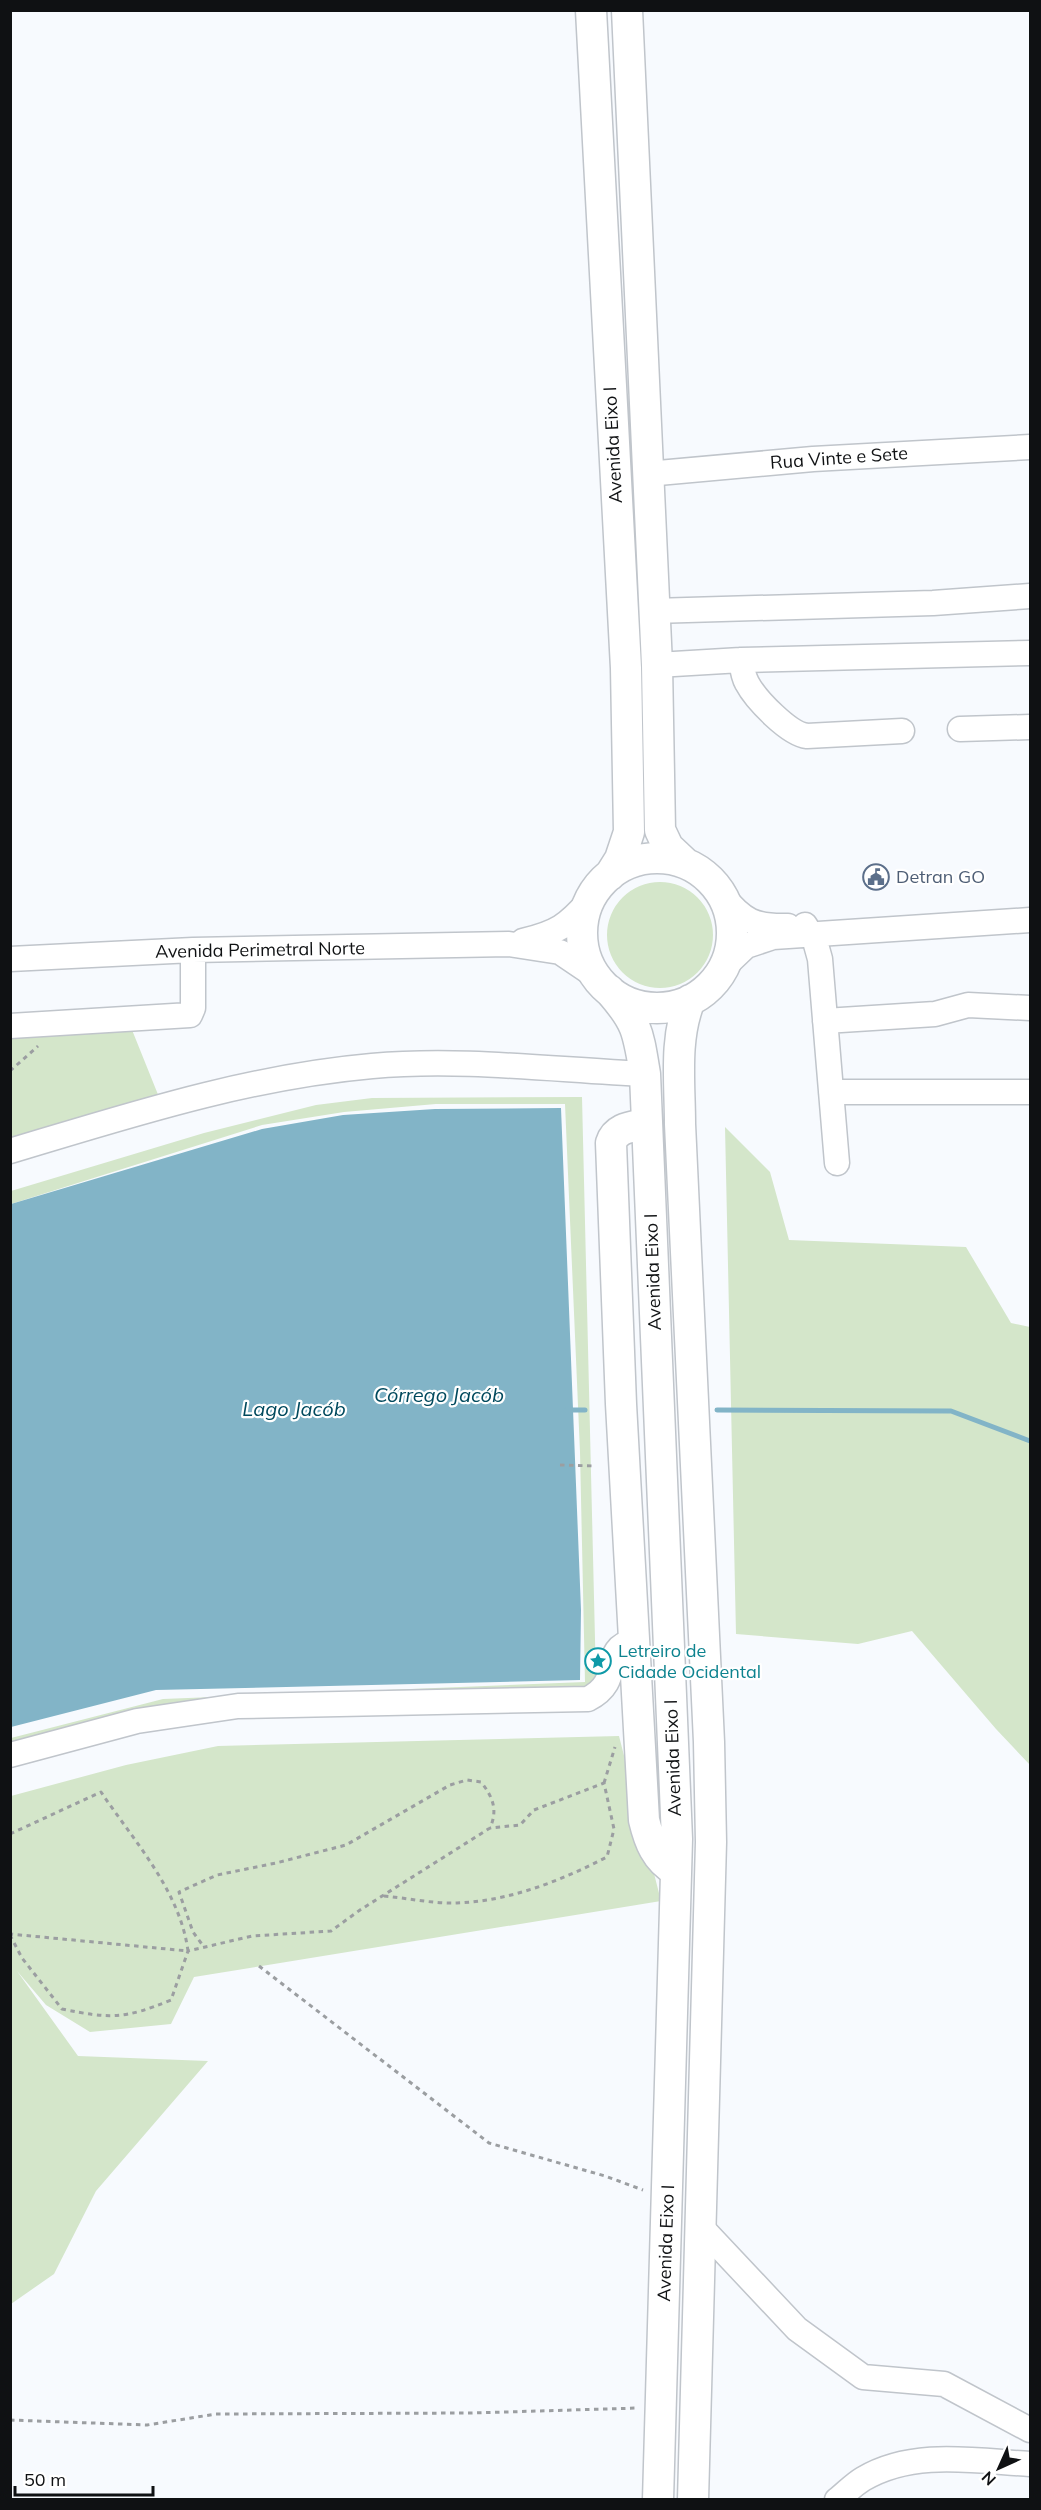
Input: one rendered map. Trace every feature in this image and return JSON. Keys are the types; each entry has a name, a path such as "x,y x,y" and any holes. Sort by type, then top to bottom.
{"main road":[{"name":"Avenida Eixo I","path":"591,10 626,668 629,832 620,859 610,874"},
{"name":"Avenida Eixo I","path":"627,10 657,665 660,830 668,847 685,863"},
{"path":"650,858 674,859 685,863 707,877 723,896 731,920 732,943 724,966 710,986 690,1000 674,1006 641,1007 625,1000 603,983 587,962 580,925 590,900 610,874 629,863 650,858"},
{"name":"Avenida Eixo I","path":"603,983 633,1019 639,1037 645,1074 677,1839 658,2499"},
{"name":"Avenida Eixo I","path":"690,1000 684,1015 679,1047 680,1124 709,1742 711,1842 693,2499"},
{"path":"646,1124 615,1133 611,1143 621,1404 644,1820 653,1849 667,1866 676,1871"}],"street":[{"name":"Rua Vinte e Sete","path":"647,474 813,459 1030,447"},
{"path":"653,611 933,603 1030,596"},
{"path":"657,665 741,660 1030,653"},
{"path":"741,660 743,674 752,692 796,733 807,736 902,731"},
{"path":"960,729 1030,727"},
{"path":"723,896 746,920 760,925 808,930 898,929 1030,920"},
{"name":"Avenida Perimetral Norte","path":"509,944 549,935 562,929 590,900"},
{"path":"724,966 736,953 759,941 808,930"},
{"path":"808,930 820,959 837,1163"},
{"name":"Avenida Perimetral Norte","path":"10,959 193,950 509,944 560,952 603,983"},
{"path":"10,1026 190,1015 193,1008 193,950"},
{"path":"825,1022 935,1014 968,1005 1030,1008"},
{"path":"10,1151 180,1100 237,1086 313,1073 374,1066 434,1063 645,1074"},
{"path":"831,1092 1030,1092"},
{"path":"10,1755 137,1721 238,1706 588,1699 606,1685 618,1647 634,1641"},
{"path":"701,2227 796,2330 862,2377 944,2384 1030,2430"},
{"path":"837,2499 865,2478 888,2468 925,2460 1030,2464"}],"path":[{"path":"560,1465 596,1466"},
{"path":"204,1947 193,1932 179,1892 217,1875 346,1845 450,1785 467,1780 481,1782 493,1796 495,1818 490,1828"},
{"path":"10,1934 188,1951 252,1936 331,1931 382,1895 490,1828 519,1825 534,1810 604,1783 614,1829 607,1857 574,1874 520,1894 457,1904 382,1895"},
{"path":"10,1834 101,1792 170,1894 186,1934 188,1951 171,2000 138,2013 101,2017 62,2009 22,1958 10,1934"},
{"path":"260,1966 489,2143 606,2176 667,2199"},
{"path":"10,2420 147,2425 216,2414 472,2413 661,2408"}],"green space":[{"path":"660,882 680,886 697,898 709,915 713,935 709,955 697,972 680,984 660,988 640,984 623,972 611,955 607,935 611,915 623,898 640,886"},
{"path":"124,1010 159,1097 11,1145 11,1016"},
{"path":"582,1097 596,1681 588,1692 251,1698 11,1745 11,1738 163,1699 585,1682 580,1452 565,1104 436,1104 344,1112 262,1125 11,1204 11,1191 204,1133 316,1105 372,1098"},
{"path":"725,1127 770,1172 789,1240 966,1247 1011,1323 1030,1327 1030,1765 912,1631 858,1644 736,1634"},
{"path":"619,1736 661,1901 194,1977 171,2024 90,2032 46,2005 17,1971 78,2056 208,2061 96,2191 54,2274 11,2304 11,1796 126,1765 218,1746"}],"water":[{"name":"Lago Jacób","path":"561,1108 581,1610 580,1680 156,1690 11,1727 11,1204 262,1129 343,1115 435,1109"}],"waterway":[{"name":"Córrego Jacób","path":"567,1410 585,1410"},
{"name":"Córrego Jacób","path":"717,1410 951,1411 1030,1441"}],"place":[{"name":"Detran GO","path":"876,877"},
{"name":"Letreiro de Cidade Ocidental","path":"598,1661"}]}
